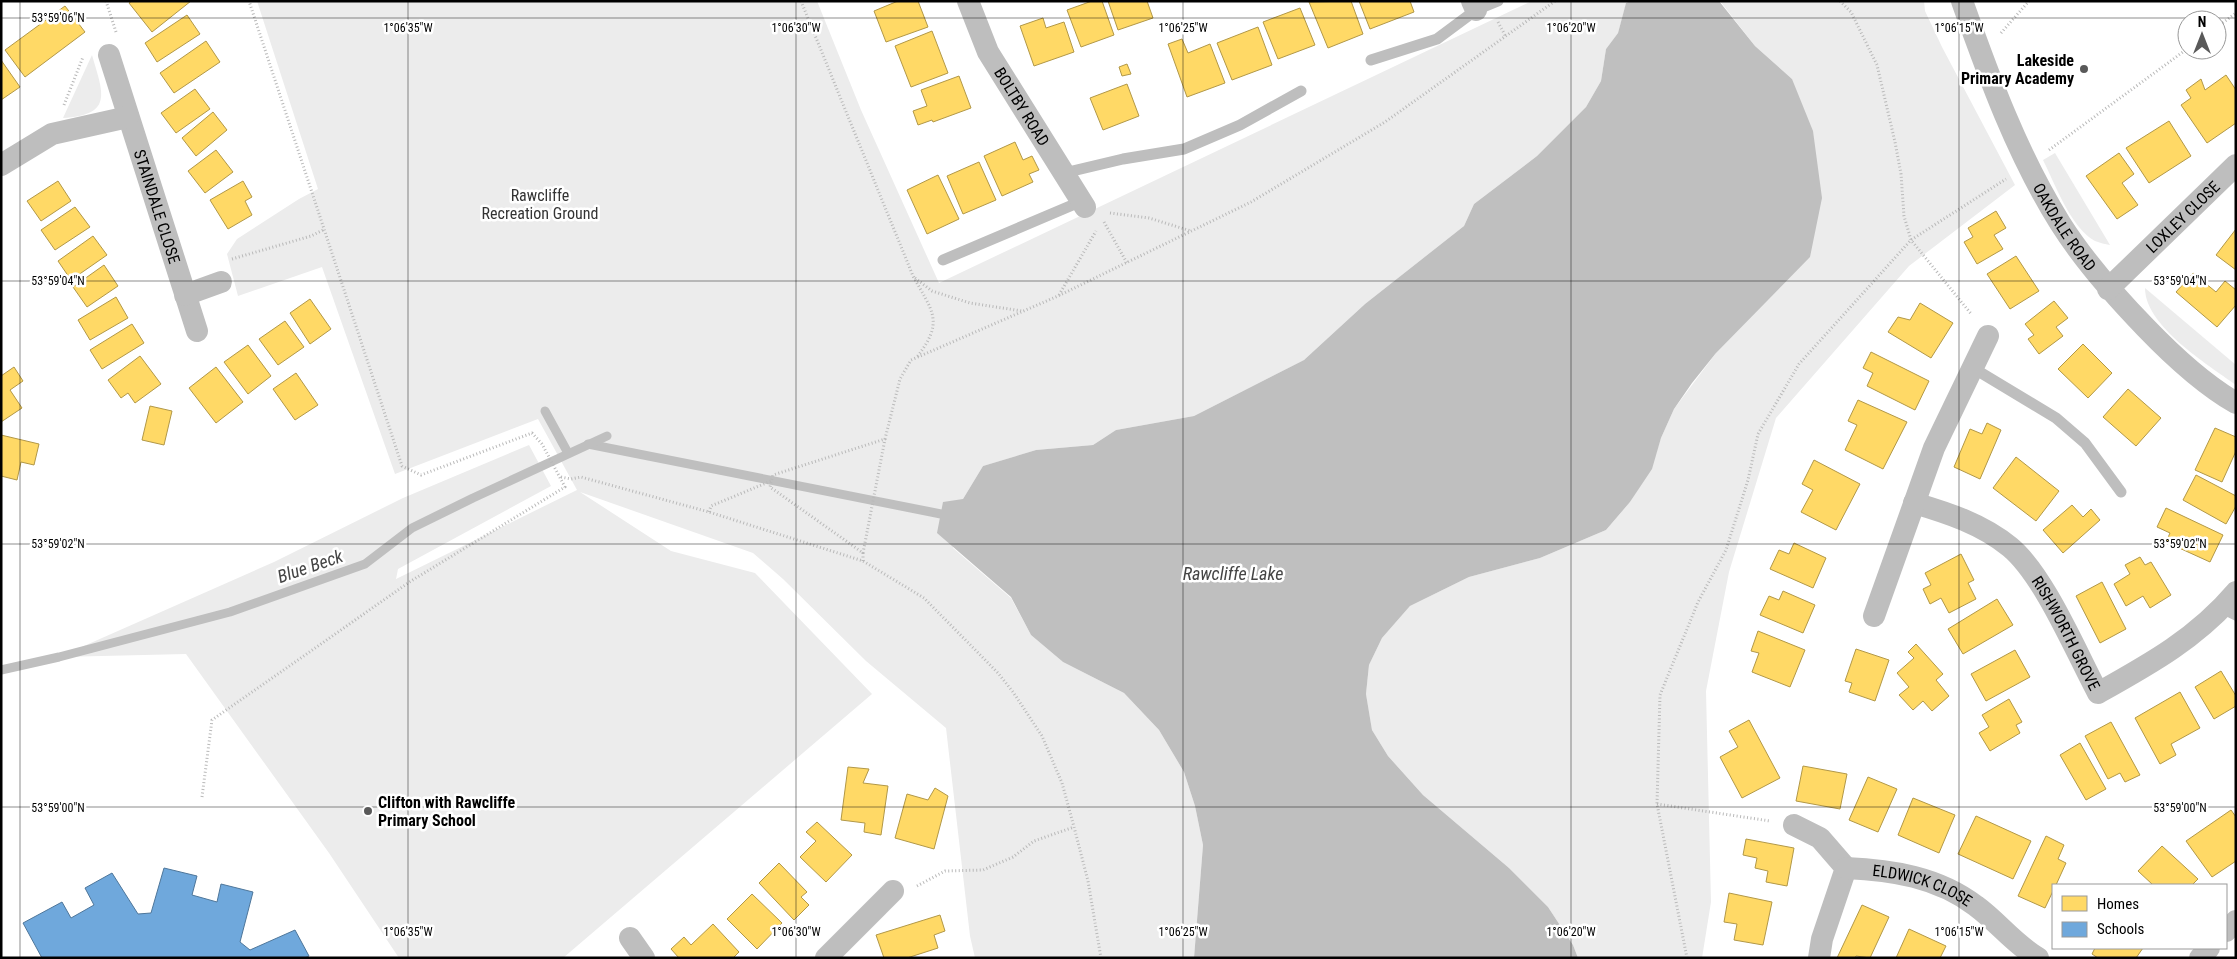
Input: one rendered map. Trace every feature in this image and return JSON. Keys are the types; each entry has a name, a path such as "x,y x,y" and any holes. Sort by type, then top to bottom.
{"street":[{"name":"BOLTBY ROAD","path":"968,1 988,52 1064,173 1089,206"},
{"name":"OAKDALE ROAD","path":"1962,1 1981,55 2027,166 2060,224 2108,289 2162,344 2205,382 2236,403"},
{"name":"STAINDALE CLOSE","path":"109,55 197,331"},
{"path":"1,165 52,134 128,117"},
{"name":"LOXLEY CLOSE","path":"2108,289 2234,170"},
{"path":"185,295 221,282"},
{"path":"1874,616 1934,448 1988,336"},
{"name":"RISHWORTH GROVE","path":"1914,503 1954,515 1981,527 2011,547 2032,571 2044,591 2098,693 2181,644 2231,605"},
{"path":"1794,825 1820,838 1846,868 1822,939 1819,958"},
{"name":"ELDWICK CLOSE","path":"1846,868 1878,870 1920,878 1953,891 1977,906 2010,937 2038,958"},
{"path":"826,958 893,891"},
{"path":"2227,930 2236,921"},
{"path":"630,938 644,958"}],"lane":[{"path":"1371,60 1436,39 1474,6 1498,1"},
{"path":"1064,173 1123,159 1184,149 1240,125 1301,91"},
{"path":"943,260 1089,206"},
{"path":"1973,368 2056,418 2085,443 2121,492"}],"path":[{"path":"202,797 212,720 411,581 565,487 542,444 532,433 421,475 402,466 249,1"},
{"path":"801,1 913,276 932,311 934,328 930,341 917,357"},
{"path":"863,561 885,439 900,379 911,360 1058,296 1251,202 1385,122 1555,1"},
{"path":"1840,1 1851,12 1877,65 1895,142 1901,174 1904,216 1911,240 1956,293 1988,336"},
{"path":"1981,55 2028,1"},
{"path":"52,134 86,50 109,55"},
{"path":"1687,958 1657,804 1660,695 1698,602 1726,550 1748,480 1758,434 1799,364 1911,240 2027,166 2177,56"},
{"path":"1089,206 1149,218 1192,231"},
{"path":"1058,296 1103,219 1089,206"},
{"path":"1106,226 1127,263"},
{"path":"221,282 233,258 311,236 323,229"},
{"path":"913,276 932,291 970,303 1024,311"},
{"path":"863,553 770,487 773,475 885,439"},
{"path":"560,477 571,479 581,477 709,512 863,561 924,598 998,673 1042,736 1062,783 1074,827 1088,881 1101,958"},
{"path":"709,512 711,506 772,480"},
{"path":"1657,804 1794,825"},
{"path":"893,891 910,890 945,871 982,870 1013,857 1034,841 1074,827"}],"green space":[{"name":"Rawcliffe Recreation Ground","path":"257,1 817,1 861,110 939,283 1532,1 1631,1 1626,4 1618,33 1606,49 1601,81 1586,107 1537,156 1474,204 1464,226 1365,304 1304,360 1194,416 1116,430 1093,445 1036,450 983,466 963,499 953,548 1011,598 1031,635 1063,662 1124,693 1159,730 1184,772 1195,806 1203,845 1194,958 975,958 970,936 946,728 866,661 783,579 753,553 580,492 671,551 755,573 872,694 563,958 399,958 329,853 186,654 59,657 274,562 403,498 529,445 551,486 398,569 396,579 577,490 538,419 395,474 322,267 238,296 227,254 237,239 318,189"},
{"path":"1720,1 1924,1 1925,11 1942,47 2015,185 1909,266 1776,418 1729,572 1706,691 1711,902 1702,958 1578,958 1573,945 1548,907 1509,868 1423,795 1388,756 1372,730 1366,694 1369,665 1382,638 1410,606 1469,577 1540,558 1606,530 1630,502 1651,469 1661,438 1674,409 1716,353 1792,79 1755,46"},
{"path":"92,55 99,80 101,100 91,112 63,118"},
{"path":"2055,153 2110,245 2095,241 2086,235 2071,216 2043,160"},
{"path":"2145,288 2236,365 2236,385 2194,355 2166,330 2155,316 2148,302"}],"water":[{"name":"Rawcliffe Lake","path":"1631,1 1719,1 1755,46 1792,79 1813,131 1822,198 1810,257 1716,353 1692,383 1674,409 1661,438 1652,469 1630,502 1606,530 1540,558 1469,577 1410,606 1382,638 1369,665 1366,694 1372,730 1388,756 1423,795 1509,868 1548,907 1573,945 1578,958 1194,958 1203,845 1195,806 1184,772 1159,730 1124,693 1063,662 1031,635 1011,597 937,533 943,502 963,499 983,466 1036,450 1093,445 1116,430 1194,416 1304,360 1365,304 1464,226 1474,204 1537,156 1586,107 1601,81 1606,49 1618,33 1626,3"}],"building: Homes":[{"path":"132,1 191,1 152,32 129,3"},
{"path":"898,1 918,1 928,27 886,42 874,11"},
{"path":"1092,1 1102,1 1114,35 1081,47 1067,10"},
{"path":"1108,1 1147,1 1153,18 1118,30"},
{"path":"1351,1 1363,34 1328,48 1309,2"},
{"path":"1359,1 1410,1 1414,12 1370,29"},
{"path":"65,6 85,32 25,77 5,50"},
{"path":"1300,8 1315,45 1278,59 1263,22"},
{"path":"187,15 200,34 157,62 145,43"},
{"path":"1043,18 1046,28 1064,22 1074,52 1034,66 1020,26"},
{"path":"1258,27 1272,65 1232,80 1217,43"},
{"path":"932,31 948,73 911,87 895,46"},
{"path":"1182,39 1188,53 1210,44 1225,83 1187,97 1168,44"},
{"path":"206,41 220,62 174,93 160,73"},
{"path":"1,60 20,87 1,100"},
{"path":"1127,64 1131,74 1122,76 1119,67"},
{"path":"2226,75 2236,90 2236,123 2207,143 2181,105 2191,98 2186,90 2201,79 2205,90"},
{"path":"959,76 971,108 933,122 932,120 918,125 913,111 927,106 921,90"},
{"path":"1127,84 1139,116 1103,130 1090,98"},
{"path":"195,89 210,109 176,133 161,113"},
{"path":"213,112 227,130 196,156 182,138"},
{"path":"2169,121 2191,156 2149,183 2126,148"},
{"path":"1015,142 1023,160 1032,156 1039,170 1029,174 1033,182 1002,196 984,156"},
{"path":"216,150 233,172 205,193 188,171"},
{"path":"2119,153 2134,174 2122,183 2138,205 2117,219 2086,176"},
{"path":"979,162 996,200 963,214 947,176"},
{"path":"938,175 959,219 927,234 907,190"},
{"path":"58,181 71,201 41,221 27,201"},
{"path":"243,181 252,197 245,201 252,215 228,229 210,200"},
{"path":"75,207 90,227 55,250 41,230"},
{"path":"1996,211 2006,228 1994,235 2003,249 1977,264 1964,242 1973,237 1968,228"},
{"path":"2236,229 2236,270 2216,255"},
{"path":"93,236 107,255 71,280 58,261"},
{"path":"2016,256 2039,291 2010,309 1987,274"},
{"path":"104,265 118,286 87,307 73,287"},
{"path":"2193,273 2216,292 2225,281 2236,290 2236,305 2217,327 2176,292"},
{"path":"116,297 128,318 90,340 78,320"},
{"path":"310,299 331,329 310,344 290,313"},
{"path":"2054,301 2068,318 2056,327 2063,336 2039,354 2028,339 2034,335 2025,324"},
{"path":"1920,303 1953,323 1931,358 1888,332 1898,317 1910,320"},
{"path":"285,321 304,347 278,365 259,339"},
{"path":"132,324 144,343 102,369 90,350"},
{"path":"2083,344 2112,373 2088,398 2058,369"},
{"path":"248,345 271,376 248,394 224,362"},
{"path":"1871,352 1929,381 1915,410 1867,386 1873,373 1863,368"},
{"path":"140,356 161,384 135,403 128,393 121,398 108,380"},
{"path":"14,367 23,381 10,390 22,408 1,422 1,376"},
{"path":"216,367 243,402 216,423 189,388"},
{"path":"296,373 318,405 295,420 273,389"},
{"path":"2128,389 2161,418 2136,446 2103,417"},
{"path":"1858,400 1907,422 1883,469 1845,450 1857,425 1848,421"},
{"path":"150,406 172,411 164,445 142,440"},
{"path":"1987,423 2001,430 1980,479 1954,467 1970,429 1982,434"},
{"path":"2215,428 2236,437 2236,451 2222,482 2195,470"},
{"path":"1,435 39,444 34,465 21,462 17,480 1,476"},
{"path":"2016,457 2059,491 2036,521 1993,488"},
{"path":"1814,460 1860,484 1836,530 1801,512 1813,490 1802,484"},
{"path":"2196,475 2236,496 2236,506 2226,524 2183,500"},
{"path":"2072,505 2083,517 2091,509 2100,520 2063,553 2043,530"},
{"path":"2166,508 2223,535 2210,562 2166,542 2170,533 2157,527"},
{"path":"1794,543 1826,558 1813,588 1770,569 1779,550 1789,554"},
{"path":"1961,554 1974,580 1968,583 1976,599 1949,613 1941,598 1930,604 1923,589 1931,585 1925,573"},
{"path":"2140,557 2145,565 2151,562 2171,595 2150,608 2143,596 2126,606 2114,584 2130,574 2125,565"},
{"path":"2102,582 2126,629 2100,643 2076,596"},
{"path":"1783,591 1815,605 1803,633 1760,615 1769,596 1779,600"},
{"path":"1997,599 2013,625 1963,654 1948,629"},
{"path":"1758,631 1805,650 1790,687 1752,672 1759,653 1751,651"},
{"path":"1916,644 1943,674 1936,680 1949,696 1932,711 1923,701 1913,710 1899,695 1909,687 1897,673 1914,658 1908,652"},
{"path":"1856,649 1889,660 1875,701 1849,692 1852,683 1845,681"},
{"path":"2015,650 2030,677 1986,701 1971,674"},
{"path":"2221,671 2236,696 2236,706 2214,719 2195,687"},
{"path":"2180,692 2200,728 2171,744 2176,755 2160,764 2135,718"},
{"path":"2009,699 2022,722 2016,725 2020,733 1990,751 1979,733 1989,727 1982,715"},
{"path":"1749,720 1780,778 1742,798 1720,757 1738,747 1729,731"},
{"path":"2111,722 2140,775 2125,782 2120,773 2108,779 2085,736"},
{"path":"2080,743 2106,789 2086,800 2060,755"},
{"path":"1803,766 1847,774 1840,809 1796,801"},
{"path":"848,767 869,769 863,783 888,786 881,835 864,832 865,823 841,820"},
{"path":"1868,777 1897,789 1878,832 1849,820"},
{"path":"935,788 948,796 934,849 895,838 907,794 928,800"},
{"path":"1913,798 1955,815 1939,853 1898,835"},
{"path":"2231,810 2236,817 2236,861 2212,877 2186,841"},
{"path":"1976,816 2031,841 2013,879 1958,854"},
{"path":"817,822 852,855 826,882 800,857 816,841 806,832"},
{"path":"2046,836 2064,845 2058,859 2066,863 2056,884 2052,884 2052,893 2045,908 2018,896"},
{"path":"1746,839 1794,848 1787,886 1766,882 1768,871 1755,868 1757,858 1743,855"},
{"path":"2162,846 2198,879 2193,884 2152,884 2138,871"},
{"path":"779,863 807,892 801,897 809,905 794,920 759,883"},
{"path":"1729,893 1772,902 1763,945 1734,940 1737,924 1724,922"},
{"path":"752,894 782,923 757,949 727,919"},
{"path":"1862,905 1889,917 1870,958 1856,956 1855,958 1837,958"},
{"path":"940,915 945,931 934,935 938,948 907,958 884,958 876,935"},
{"path":"713,924 739,952 733,958 679,958 671,949 684,937 691,945"},
{"path":"1909,929 1946,946 1940,958 1896,958"},
{"path":"2094,949 2142,949 2136,958 2098,958 2092,954"}],"building: Schools":[{"path":"164,868 197,876 192,895 217,902 221,884 253,892 240,942 250,950 295,930 309,956 305,958 42,958 23,923 62,902 71,918 94,905 85,888 112,873 138,914 151,913"}],"waterway":[{"path":"545,411 568,453"},
{"name":"Blue Beck","path":"1,670 59,657 230,612 365,564 412,528 607,436"},
{"path":"588,444 941,514"}],"place":[{"name":"Lakeside Primary Academy","path":"2084,69"},
{"name":"Clifton with Rawcliffe Primary School","path":"368,811"}]}
